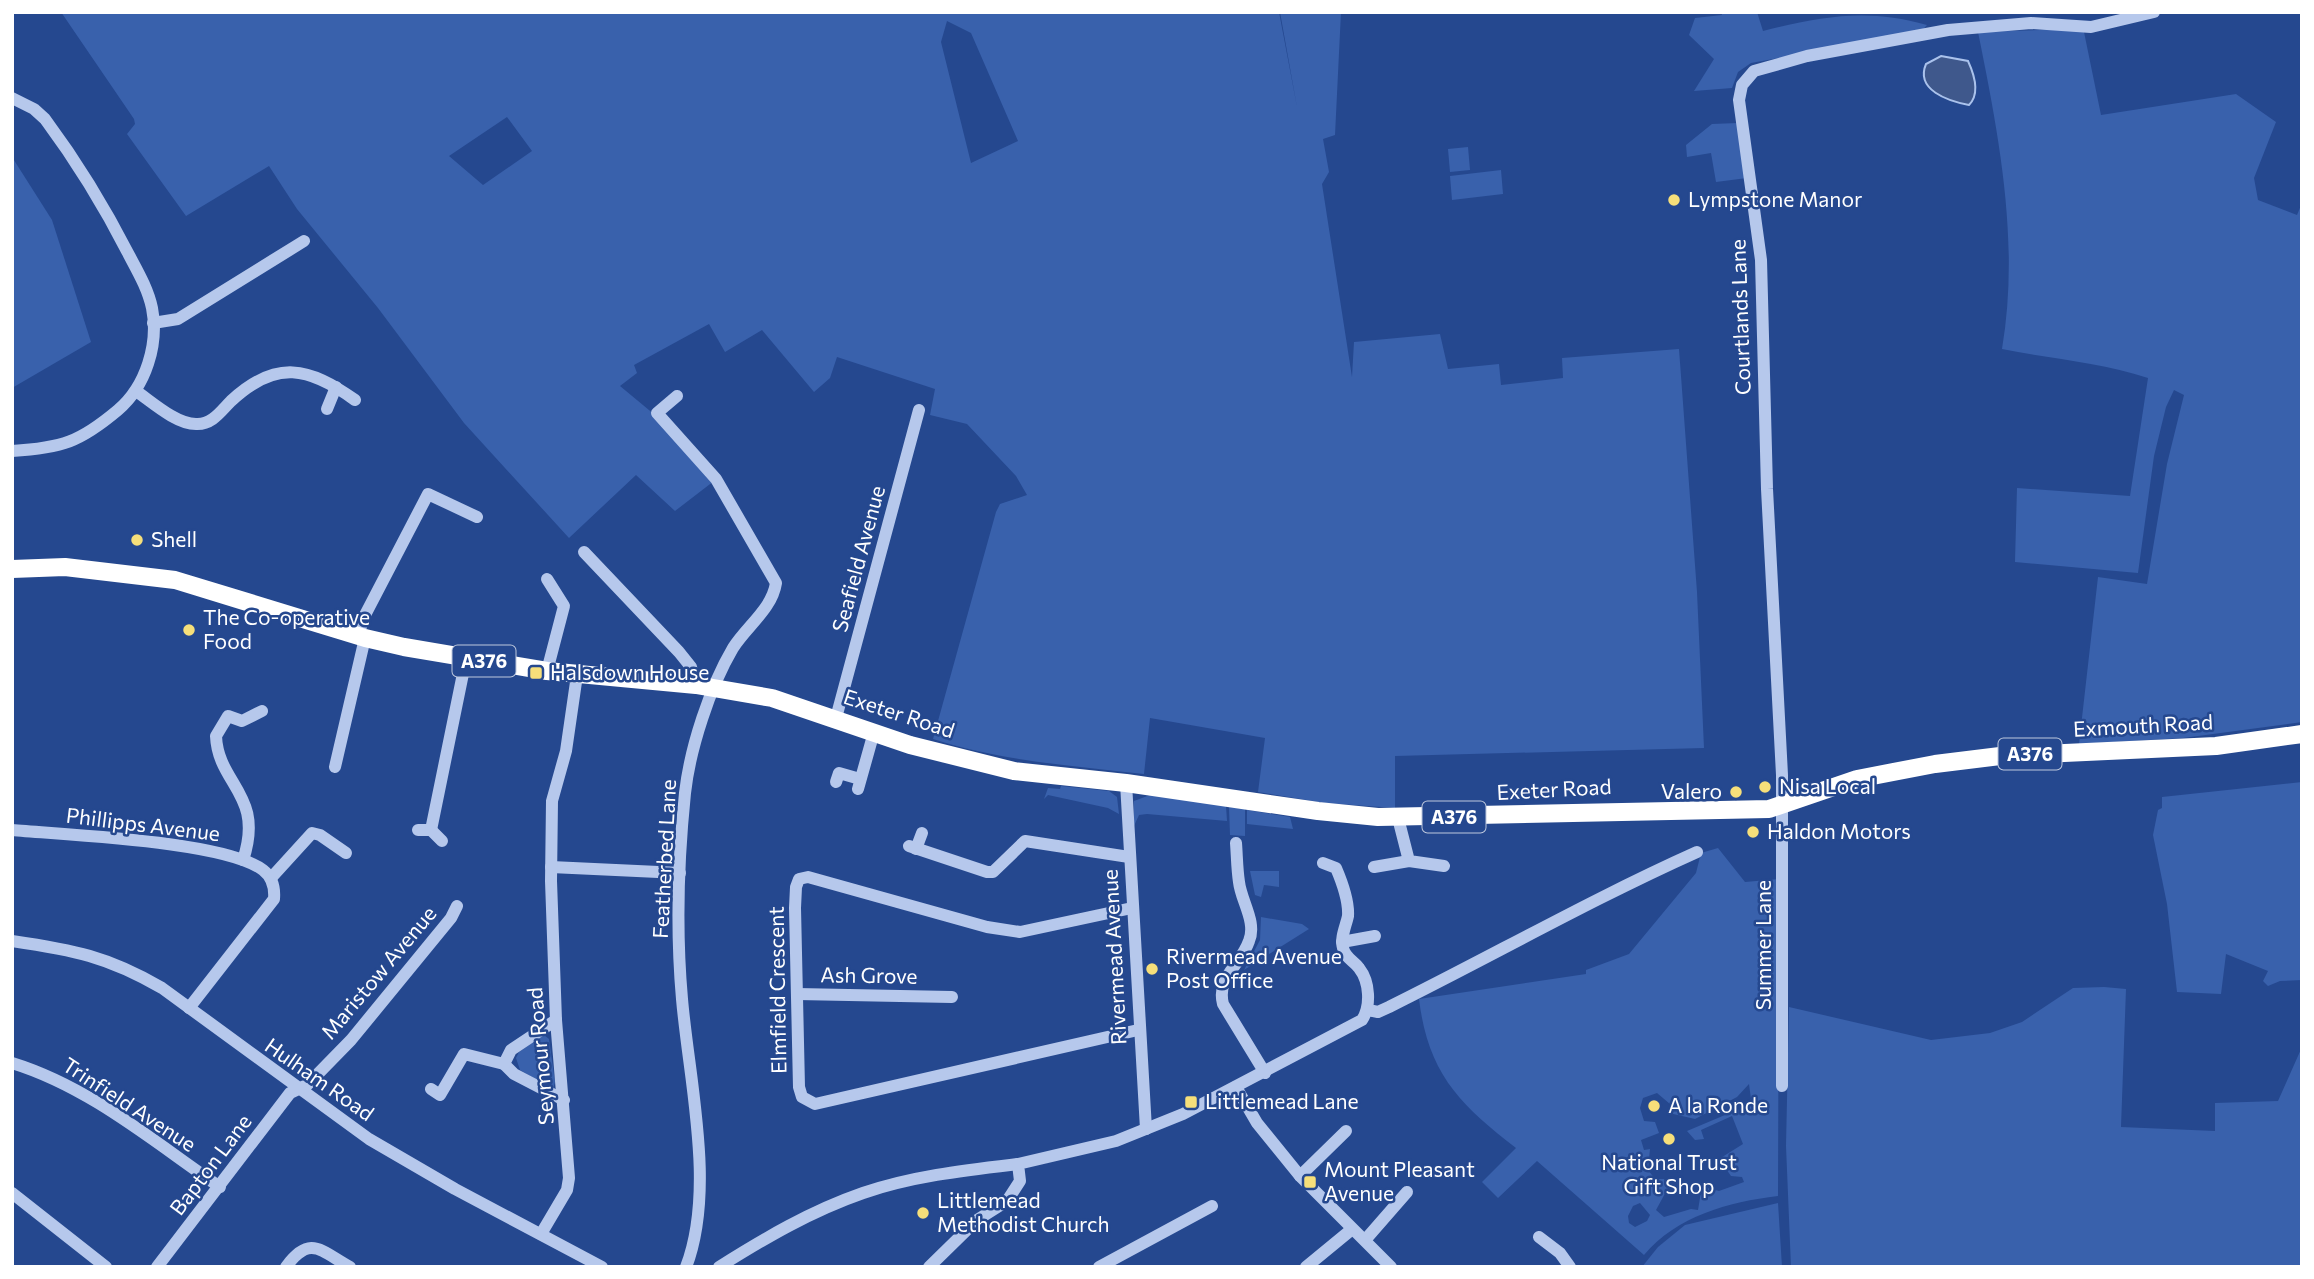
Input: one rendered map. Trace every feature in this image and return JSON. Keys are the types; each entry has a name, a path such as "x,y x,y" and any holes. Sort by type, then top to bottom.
{"highway":[{"name":"Exeter Road","path":"12,569 65,567 175,580 362,637 466,659 578,675 696,685 772,698 836,718 910,746 1014,771 1126,783 1318,811 1398,817 1641,809 1755,810 1783,805"},
{"name":"Exmouth Road","path":"1783,805 1857,779 1935,764 2000,756 2216,746 2302,734"}],"street":[{"name":"Courtlands Lane","path":"1783,805 1780,698 1767,489 1761,260 1739,100 1742,85 1754,71 1807,56 1945,26 2031,23 2091,27 2154,12"},
{"path":"12,97 34,108 45,119 96,193 149,296 153,323 147,368 136,391 106,421 59,447 12,451"},
{"path":"153,323 184,316 283,246 304,242"},
{"path":"136,391 182,420 198,425 215,418 245,390 274,376 299,371 316,374 355,400"},
{"path":"327,410 337,387"},
{"name":"Featherbed Lane","path":"677,396 657,413 716,479 776,583 772,599 737,642 714,688 686,789 680,873 682,998 699,1189 696,1239 686,1267"},
{"name":"Seafield Avenue","path":"836,718 919,410"},
{"path":"335,767 364,617 428,494 477,517"},
{"path":"584,552 679,652 691,667 696,685"},
{"path":"547,579 564,606 547,671"},
{"path":"431,830 466,659"},
{"name":"Seymour Road","path":"541,1234 567,1190 569,1178 556,1020 551,867 552,801 566,751 578,675"},
{"path":"243,860 249,841 248,812 220,754 216,736 228,716 242,721 262,711"},
{"path":"836,782 839,773 859,784 874,732"},
{"name":"Rivermead Avenue","path":"1126,783 1138,1030 1146,1129"},
{"name":"Summer Lane","path":"1782,1086 1783,805"},
{"path":"1398,817 1409,861"},
{"name":"Phillipps Avenue","path":"12,830 222,852 243,860 271,878"},
{"path":"418,830 431,830 442,841"},
{"path":"189,1008 270,904 274,891 271,878 312,833 320,835 348,854"},
{"path":"922,833 913,848 987,872 993,872 1026,841 1129,857"},
{"path":"1236,843 1239,885 1251,929 1250,940 1221,984 1221,994 1223,1004 1265,1073"},
{"path":"1367,1010 1378,1012 1389,1007 1505,950 1620,888 1697,852"},
{"path":"1374,867 1409,861 1444,866"},
{"path":"719,1267 756,1242 864,1192 933,1176 1018,1164 1085,1150 1146,1129 1265,1073 1354,1025 1367,1010 1368,995 1362,973 1343,951 1342,942 1348,913 1346,897 1336,868 1323,863"},
{"path":"551,867 680,873"},
{"name":"Elmfield Crescent","path":"1132,908 1020,932 976,924 808,877 799,879 796,887 799,1087 807,1103 815,1104 1138,1030"},
{"name":"Maristow Avenue","path":"297,1089 307,1086 351,1040 457,906"},
{"path":"1342,942 1375,936"},
{"name":"Hulham Road","path":"12,941 71,949 100,956 131,969 369,1139 602,1267"},
{"name":"Ash Grove","path":"797,994 946,997 940,1010"},
{"path":"503,1064 511,1050 556,1020"},
{"path":"431,1089 440,1095 464,1054 503,1064 514,1074 564,1100"},
{"name":"Trinfield Avenue","path":"12,1063 42,1072 80,1091 220,1187"},
{"path":"1236,1087 1257,1123 1300,1175 1351,1230 1366,1238 1391,1267"},
{"name":"Bapton Lane","path":"157,1267 297,1089"},
{"path":"1300,1175 1346,1130"},
{"path":"929,1267 977,1220 1007,1201 1020,1181 1018,1164"},
{"path":"1366,1238 1407,1192"},
{"path":"12,1193 106,1267"},
{"path":"1099,1267 1212,1206"},
{"path":"1306,1267 1351,1230"},
{"path":"1539,1237 1560,1253 1570,1267"},
{"path":"286,1267 298,1250 306,1247 315,1247 350,1267"}],"shaded area":[{"path":"61,12 1279,12 1297,107 1280,12 1341,12 1335,135 1323,139 1329,172 1322,184 1352,377 1354,342 1440,334 1448,369 1499,364 1501,385 1563,378 1562,358 1679,349 1697,592 1704,748 1395,756 1395,808 1325,803 1258,792 1265,738 1150,718 1144,774 1011,758 933,739 996,512 1000,504 1027,495 1016,476 967,424 930,415 935,389 837,357 830,378 814,392 762,330 725,352 709,324 634,365 637,373 620,386 655,415 714,481 675,511 636,475 569,538 464,423 378,308 297,209 269,166 186,216 127,134 135,124","holes":["947,21 971,33 1018,141 971,163 941,42","507,117 532,151 483,185 449,156"]},
{"path":"1721,12 1757,12 1763,31 1805,21 1865,15 1927,25 1920,33 1751,63 1738,72 1732,88 1694,91 1714,59 1689,35 1695,18 1722,15"},
{"path":"2072,29 2084,32 2101,115 2236,94 2276,122 2254,178 2258,200 2297,215 2302,203 2302,722 2183,738 2079,744 2098,577 2147,584 2167,464 2184,395 2174,390 2166,407 2154,456 2138,573 2015,562 2017,488 2130,496 2148,378 2094,364 2002,349 2009,269 2005,190 1978,32"},
{"path":"1941,56 1968,61 1976,89 1969,105 1943,97 1925,81 1926,64"},
{"path":"1738,123 1747,178 1716,182 1711,153 1687,157 1686,145 1712,124"},
{"path":"1468,147 1470,170 1450,172 1448,149"},
{"path":"12,157 52,220 91,342 12,388"},
{"path":"1501,170 1503,194 1452,200 1450,176"},
{"path":"2302,782 2302,980 2280,981 2268,986 2263,981 2268,971 2226,954 2221,994 2177,992 2167,904 2153,835 2158,810 2162,808 2162,797"},
{"path":"1061,786 1109,791 1117,797 1119,814 1108,808 1048,795 1044,799 1048,788 1060,789"},
{"path":"1150,795 1226,806 1227,821 1147,814 1139,815 1134,826 1134,801"},
{"path":"1229,807 1245,809 1245,836 1230,835"},
{"path":"1247,810 1290,817 1293,829 1247,824"},
{"path":"1718,848 1745,882 1779,879 1778,1196 1741,1202 1705,1213 1672,1230 1644,1255 1537,1161 1498,1198 1482,1182 1516,1148 1478,1117 1450,1085 1430,1047 1419,999 1586,974 1586,970 1629,954 1696,873 1701,853","holes":["1749,1084 1751,1099 1744,1107 1687,1131 1695,1140 1704,1139 1701,1130 1732,1116 1743,1144 1719,1159 1731,1176 1742,1177 1744,1182 1719,1191 1707,1188 1701,1192 1698,1210 1691,1209 1664,1217 1656,1210 1668,1188 1664,1179 1655,1179 1648,1170 1650,1149 1644,1150 1641,1140 1659,1133 1655,1122 1644,1121 1640,1108 1643,1098 1657,1093 1670,1104 1669,1113 1695,1119 1737,1097","1640,1203 1650,1215 1647,1221 1635,1227 1629,1223 1628,1216 1633,1206"]},
{"path":"1250,871 1279,871 1279,887 1264,885 1261,897 1255,895"},
{"path":"1261,917 1302,924 1309,929 1244,970 1260,940"},
{"path":"2073,988 2126,989 2121,1127 2215,1131 2215,1103 2278,1101 2302,1047 2302,1267 1791,1267 1786,1146 1789,1007 1931,1040 1990,1033 2022,1022"},
{"path":"544,1035 549,1039 555,1082 553,1089 520,1070 516,1058 519,1052"},
{"path":"1778,1203 1782,1267 1642,1267 1658,1247 1685,1225"}],"place":[{"name":"Lympstone Manor","path":"1674,200"},
{"name":"Shell","path":"137,540"},
{"name":"The Co-operative Food","path":"189,630"},
{"name":"Halsdown House","path":"536,673"},
{"name":"Nisa Local","path":"1765,787"},
{"name":"Valero","path":"1736,792"},
{"name":"Haldon Motors","path":"1753,832"},
{"name":"Rivermead Avenue Post Office","path":"1152,969"},
{"name":"Littlemead Lane","path":"1191,1102"},
{"name":"A la Ronde","path":"1654,1106"},
{"name":"National Trust Gift Shop","path":"1669,1139"},
{"name":"Mount Pleasant Avenue","path":"1310,1182"},
{"name":"Littlemead Methodist Church","path":"923,1213"}]}
